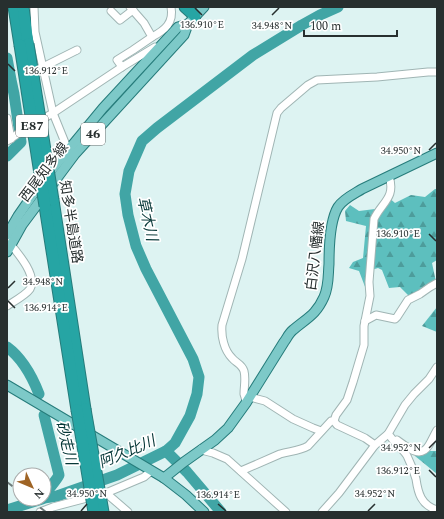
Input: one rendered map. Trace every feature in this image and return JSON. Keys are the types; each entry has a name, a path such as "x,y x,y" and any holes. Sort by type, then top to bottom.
{"highway":[{"name":"知多半島道路","path":"11,7 15,12 24,45"},
{"name":"知多半島道路","path":"22,7 24,45 81,409 94,512"},
{"path":"185,7 192,16"},
{"name":"知多半島道路","path":"81,409 103,512"}],"main road":[{"name":"西尾知多線","path":"7,235 41,183 103,108 178,27 204,7"},
{"name":"西尾知多線","path":"8,246 75,154 184,36 192,16"},
{"name":"白沢八幡線","path":"164,478 215,440 228,428 248,400 290,333 312,315 318,308 328,284 330,244 334,216 338,206 354,194 437,153"},
{"path":"7,385 164,478 186,495 200,511"}],"street":[{"path":"34,7 35,32 53,114 68,150"},
{"path":"122,66 117,60 162,31 169,24 172,13 171,7"},
{"path":"111,11 120,20 132,8 144,23 152,37"},
{"path":"7,118 11,139 22,131 53,114 122,66 155,46"},
{"path":"43,67 77,50"},
{"path":"321,431 293,418 265,401 248,400 244,394 244,371 241,365 232,358 226,349 222,335 222,325 242,259 277,113 281,108 317,80 437,72"},
{"path":"241,471 280,454 300,450 308,446 331,421 334,421 336,415 347,400 354,382 364,345 364,326 370,296 369,282 374,218 389,199 391,183 389,176"},
{"path":"7,306 29,290 32,283 30,273 23,262 8,246"},
{"path":"365,321 376,315 395,319 408,300 437,283"},
{"path":"322,512 339,493 375,445 390,437 405,405 429,379 437,367"},
{"path":"334,421 337,425 365,438 375,445"},
{"path":"390,437 418,452 426,449 437,430"},
{"path":"390,437 407,455 423,501 429,507 437,510"},
{"path":"202,449 227,459 286,512"},
{"path":"40,512 53,507 106,494 144,477 149,469"},
{"path":"106,494 128,512"}],"green space":[{"path":"437,189 437,260 432,263 436,282 410,297 400,287 389,288 382,270 378,268 368,271 367,292 359,271 349,268 353,262 363,258 366,226 346,221 345,211 350,205 359,211 375,209 387,196 395,203 411,195 425,197"},
{"path":"437,307 437,332 422,326"},
{"path":"430,451 437,451 437,474 415,456"}],"waterway":[{"name":"草木川","path":"52,497 117,475 166,451 175,443 190,416 197,394 199,377 193,359 146,269 136,246 128,215 125,194 129,171 142,141 253,55 302,25 338,7"},
{"name":"砂走川","path":"7,58 21,142 7,156"},
{"name":"砂走川","path":"7,347 17,356 26,368 39,394"},
{"name":"砂走川","path":"44,415 59,475 52,485"},
{"name":"阿久比川","path":"166,451 187,472 221,512"},
{"name":"阿久比川","path":"7,510 17,507"}],"railway":[{"path":"7,482 12,486"},
{"path":"39,507 46,512"}]}
